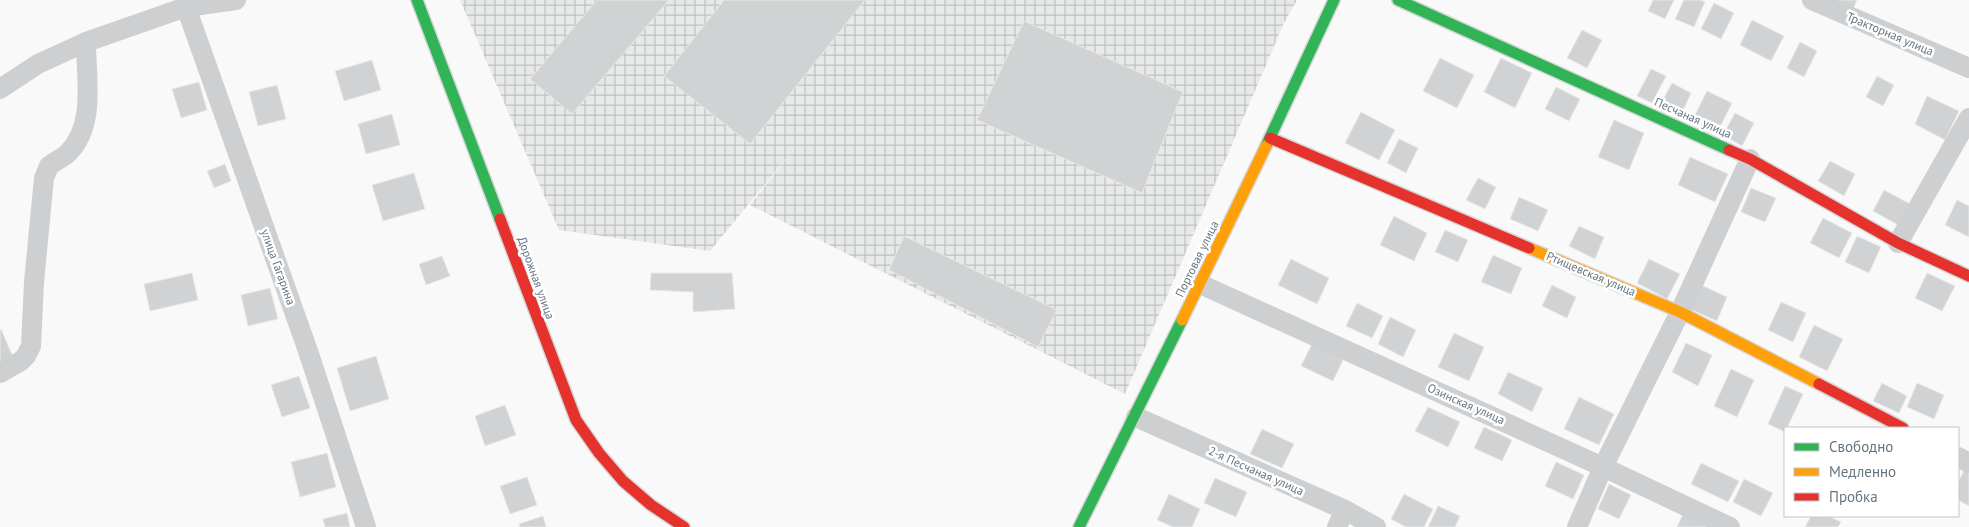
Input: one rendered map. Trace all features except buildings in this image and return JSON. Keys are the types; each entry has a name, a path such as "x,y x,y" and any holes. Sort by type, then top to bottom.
{"street":[{"path":"0,89 38,64 86,42 186,8 236,0"},
{"name":"Дорожная улица","path":"417,0 576,420 594,448 620,480 660,521 684,527"},
{"name":"Портовая улица","path":"1079,527 1136,417 1334,0"},
{"name":"Песчаная улица","path":"1398,0 1750,160 1898,243 1969,276"},
{"name":"Тракторная улица","path":"1812,0 1969,68"},
{"name":"улица Гагарина","path":"186,8 308,351 366,527"},
{"path":"0,373 26,356 31,346 34,282 44,178 48,166 66,155 78,140 85,126 87,109 86,42"},
{"path":"1898,243 1969,118"},
{"name":"Ртищевская улица","path":"1270,138 1680,312 1901,427"},
{"path":"1576,527 1603,467 1680,312 1750,160"},
{"name":"Озинская улица","path":"1200,284 1603,467 1730,527"},
{"name":"2-я Песчаная улица","path":"1136,417 1341,519 1376,527"}],"shaded area":[{"path":"460,0 1297,0 1284,23 1125,394 750,205 799,143 710,251 559,230"}],"traffic: fast":[{"path":"417,0 500,219"},
{"path":"1266,146 1334,0"},
{"path":"1398,0 1729,150"},
{"path":"1079,527 1182,320"}],"traffic: slow":[{"path":"1182,320 1266,146"},
{"path":"1529,248 1680,312 1819,384"}],"traffic: jam":[{"path":"1270,138 1529,248"},
{"path":"1729,150 1750,159 1898,243 1969,276"},
{"path":"500,219 576,420 599,453 623,481 651,505 684,527"},
{"path":"1819,384 1901,427"}]}
